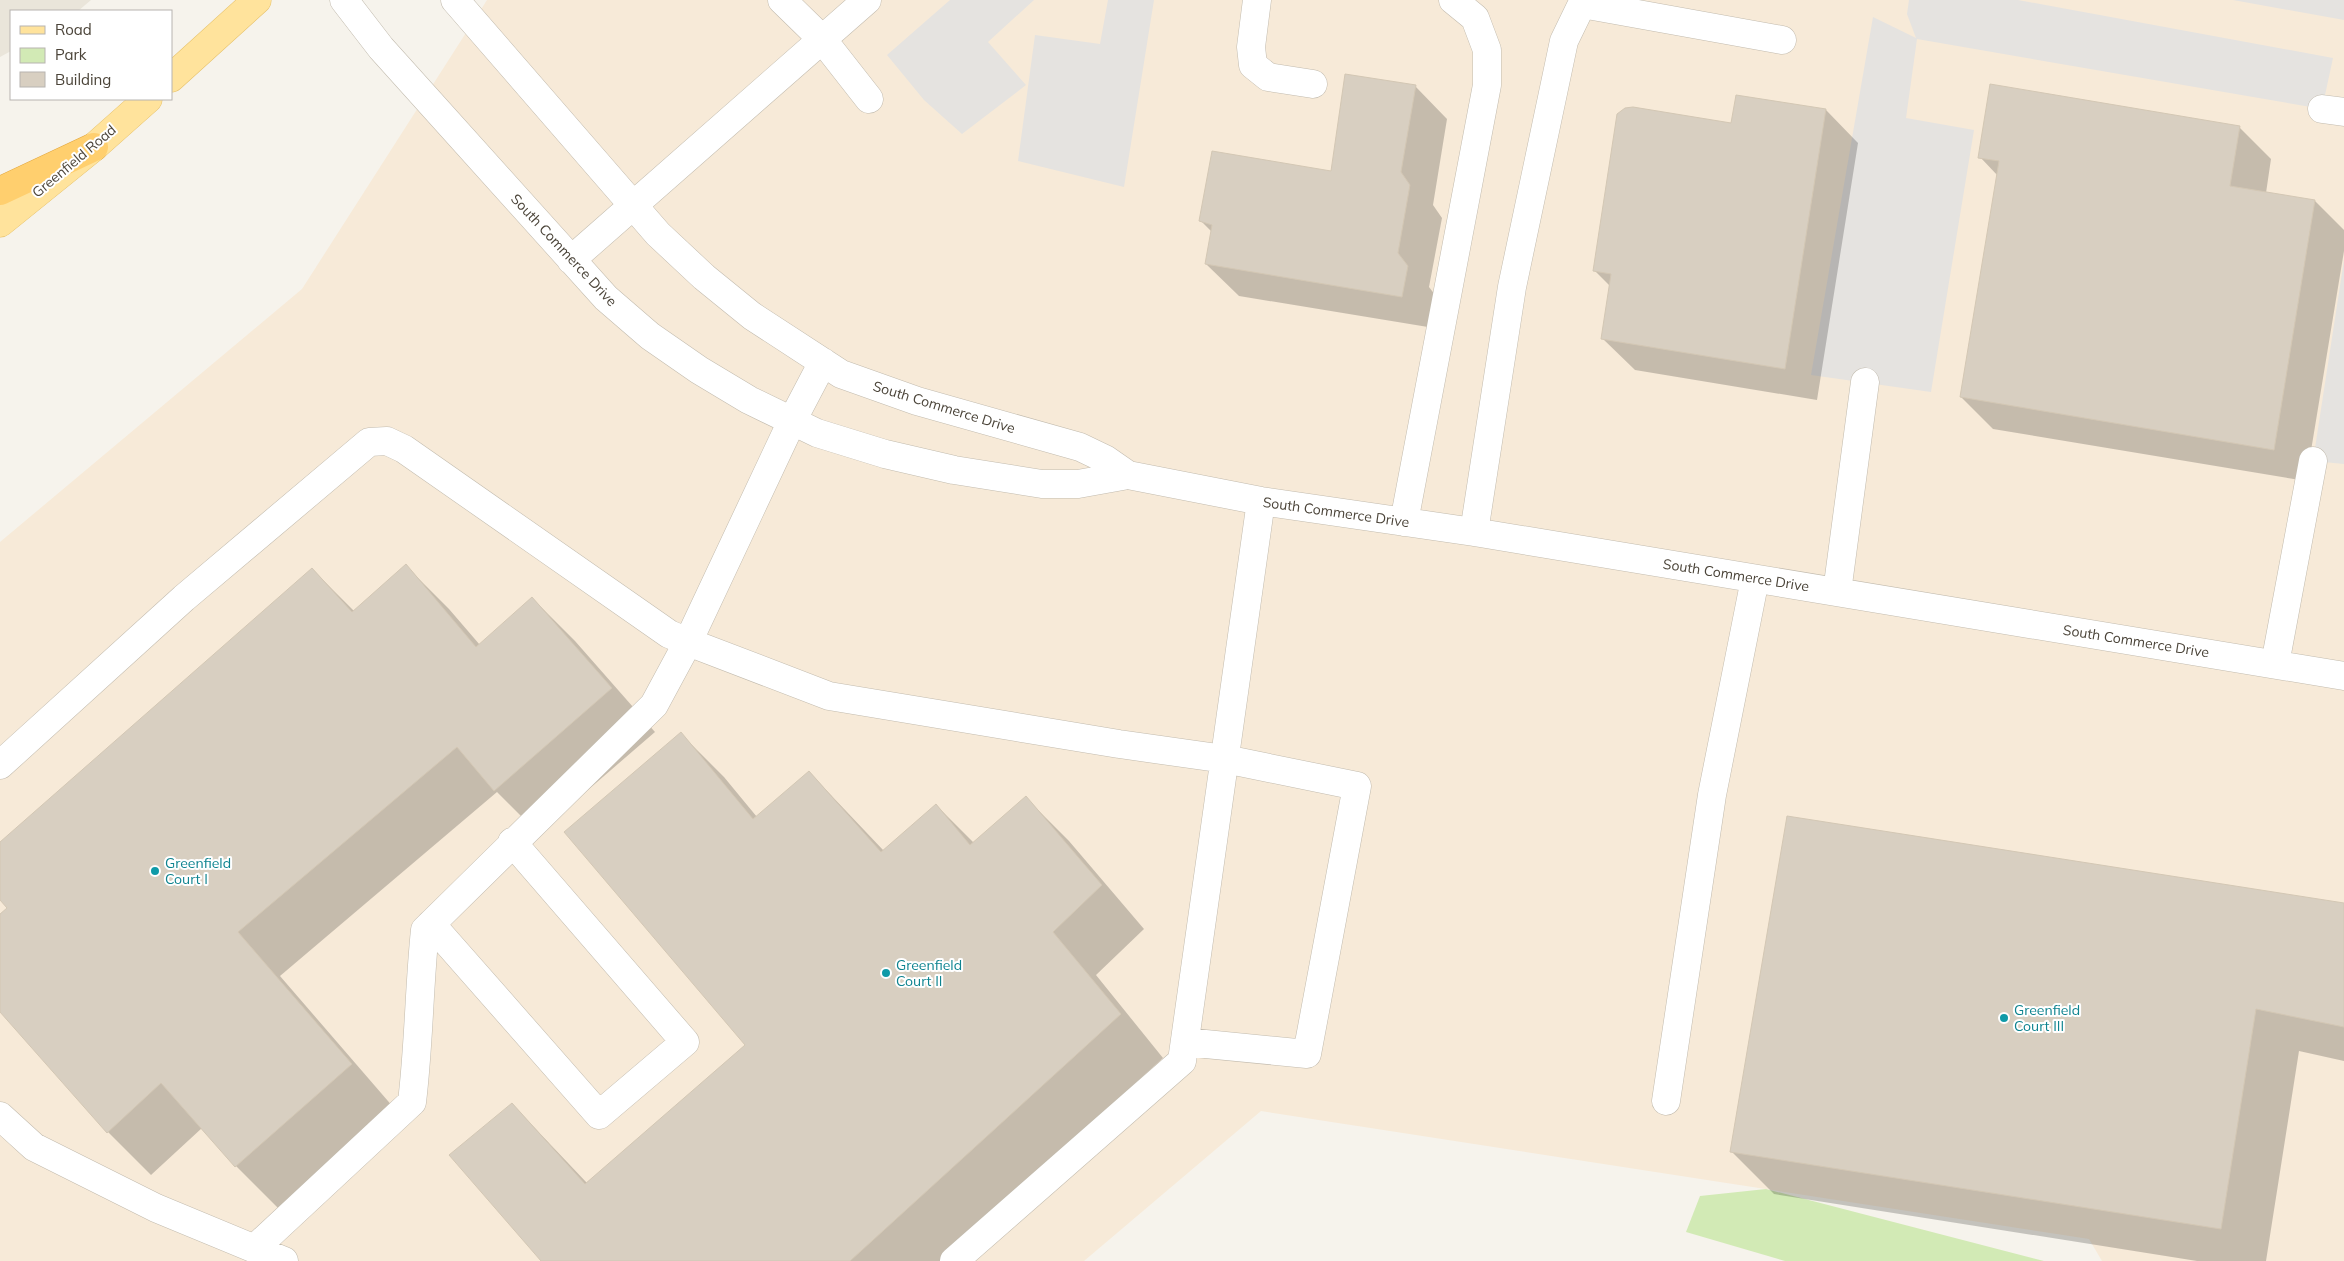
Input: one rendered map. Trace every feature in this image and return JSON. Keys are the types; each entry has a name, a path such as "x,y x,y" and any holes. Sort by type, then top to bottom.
{"highway":[{"path":"0,192 94,147"}],"main road":[{"path":"172,77 257,0"},
{"name":"Greenfield Road","path":"0,223 94,147 147,100"}],"street":[{"name":"South Commerce Drive","path":"344,0 381,48 606,298 650,336 698,370 740,395 817,432 885,454 954,470 1042,484 1078,484 1128,475 1261,501 1474,532 2344,676"},
{"name":"South Commerce Drive","path":"455,0 658,234 704,277 752,316 841,374 917,401 1080,447 1105,459 1128,475"},
{"path":"782,0 822,39 870,99"},
{"path":"571,260 867,0"},
{"path":"1257,0 1251,47 1252,65 1268,77 1313,84"},
{"path":"1404,522 1487,85 1487,50 1475,18 1453,0"},
{"path":"1474,532 1512,287 1564,41 1582,4 1782,40"},
{"path":"254,1249 412,1102 416,1066 420,975 425,930 512,842 654,705 688,642 792,421 823,362"},
{"path":"1837,592 1865,382"},
{"path":"0,765 184,598 369,442 387,441 404,449 669,634 829,696 1119,744 1225,759 1357,786 1307,1054 1185,1042"},
{"path":"2274,664 2313,461"},
{"path":"954,1261 1182,1061 1261,501"},
{"path":"1666,1101 1712,795 1755,579"},
{"path":"431,924 599,1115 684,1042 512,842"},
{"path":"0,1116 34,1147 156,1208 284,1261"}],"shaded area":[{"path":"0,0 91,0 79,10 10,10 10,52 0,57"},
{"path":"487,0 2344,0 2344,1261 2102,1261 2089,1239 1261,1111 1084,1261 0,1261 0,542 302,289"},
{"path":"950,0 1034,0 988,42 1026,85 962,134 924,100 887,55"},
{"path":"1108,0 1154,0 1124,187 1018,161 1035,35 1100,44"},
{"path":"1909,0 2018,0 2333,58 2322,109 1917,39 1906,118 1974,130 1931,392 1811,375 1873,17 1916,38 1907,14"},
{"path":"2233,0 2344,0 2344,20"},
{"path":"2344,260 2344,464 2313,461"}],"green space":[{"path":"1766,1189 2044,1261 1785,1261 1686,1232 1700,1196"}],"building":[{"path":"1345,74 1416,85 1401,172 1410,185 1398,253 1408,266 1402,297 1205,264 1212,225 1199,221 1212,151 1331,171"},
{"path":"1990,84 2240,126 2230,186 2315,200 2274,450 1960,397 1999,161 1978,158"},
{"path":"1736,95 1826,109 1785,369 1601,339 1611,274 1593,271 1617,114 1625,108 1633,107 1731,123"},
{"name":"Greenfield Court I","path":"406,564 476,647 532,597 612,688 494,791 457,747 238,932 352,1064 235,1167 161,1083 107,1133 0,1012 0,914 7,908 0,900 0,842 312,568 352,612"},
{"name":"Greenfield Court II","path":"681,732 753,819 809,771 881,852 936,804 970,845 1026,796 1102,885 1053,932 1121,1014 850,1261 541,1261 449,1155 512,1103 585,1184 745,1045 564,832"},
{"name":"Greenfield Court III","path":"1787,816 2344,903 2344,1027 2256,1009 2221,1229 1730,1152"}],"place":[{"name":"Greenfield Court I","path":"155,871"},
{"name":"Greenfield Court II","path":"886,973"},
{"name":"Greenfield Court III","path":"2004,1018"}]}
